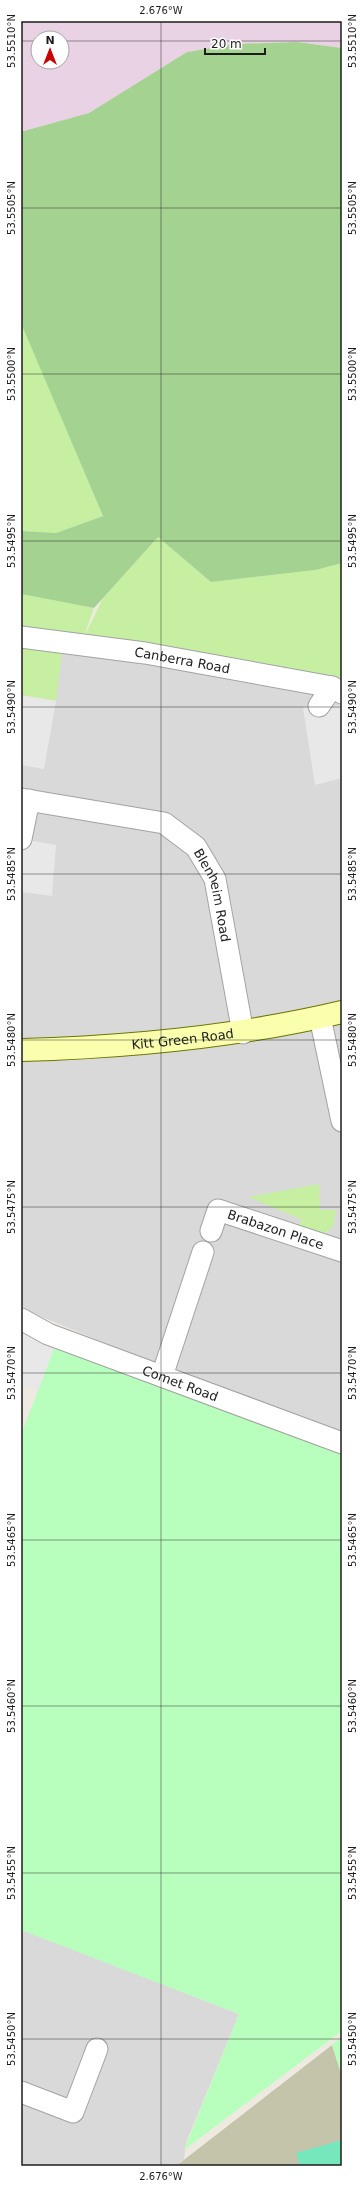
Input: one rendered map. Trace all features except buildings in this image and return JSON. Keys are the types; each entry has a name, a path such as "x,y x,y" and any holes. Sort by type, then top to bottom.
{"street":[{"name":"Canberra Road","path":"21,638 145,653 337,690"},
{"path":"320,706 337,690"},
{"path":"21,839 25,800"},
{"name":"Blenheim Road","path":"25,800 164,823 196,847 215,879 243,1033"},
{"name":"Kitt Green Road","path":"21,1050 98,1048 243,1033 342,1012"},
{"path":"320,1017 342,1121"},
{"name":"Brabazon Place","path":"211,1231 218,1210 341,1245"},
{"path":"162,1376 204,1252"},
{"name":"Comet Road","path":"21,1319 48,1334 342,1443"},
{"path":"21,2092 73,2112 97,2049"}],"shaded area":[{"path":"21,21 342,21 342,48 297,42 236,44 187,52 89,113 24,131 21,130"},
{"path":"21,637 333,675 342,679 342,1433 181,1374 27,1311 21,1304"},
{"path":"21,695 56,701 44,769 21,765"},
{"path":"314,703 320,706 342,705 342,778 315,785 303,708"},
{"path":"21,839 56,845 52,896 21,892"},
{"path":"21,1319 58,1338 38,1390 21,1384"},
{"path":"21,1929 239,2014 186,2143 184,2159 176,2166 21,2166"},
{"path":"332,2045 342,2076 342,2166 176,2166"}],"green space":[{"path":"297,42 342,48 342,563 316,570 211,582 158,537 94,608 21,594 21,531 56,533 103,516 21,323 21,130 24,131 89,113 187,52 236,44"},
{"path":"21,321 103,516 56,533 21,531"},
{"path":"158,537 211,582 316,570 342,563 342,679 333,675 63,643 56,701 21,695 21,665 24,638 21,637 21,594 94,608 83,639 103,598"},
{"path":"319,1184 320,1210 336,1210 333,1227 322,1235 299,1227 301,1219 248,1197"},
{"path":"58,1338 342,1443 342,2031 184,2150 239,2014 21,1930 21,1435"},
{"path":"342,2036 342,2076 332,2045"},
{"path":"342,2140 342,2166 300,2166 296,2153"}]}
